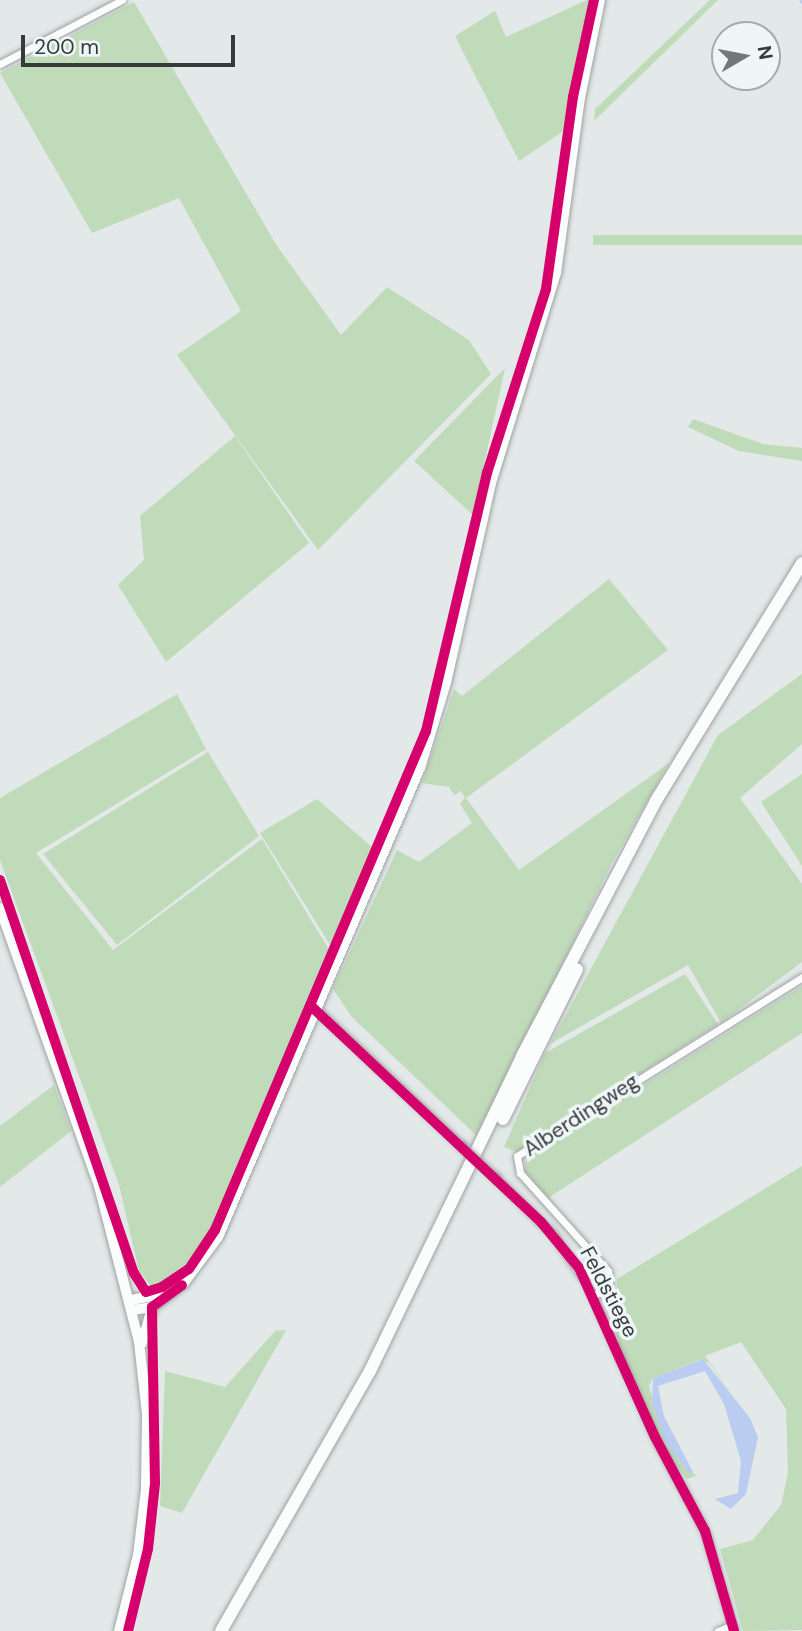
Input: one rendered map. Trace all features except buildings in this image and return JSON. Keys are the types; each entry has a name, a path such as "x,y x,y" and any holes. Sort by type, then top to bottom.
{"highway":[{"path":"221,1631 376,1359 545,1011 657,799 802,564"},
{"path":"229,1631 386,1354 646,835 802,578"}],"main road":[{"path":"141,1357 152,1307 201,1266 218,1237 409,796 443,695 491,484 556,273 580,98 600,0"},
{"path":"0,908 99,1186 132,1305 141,1357 146,1489 135,1567 119,1631"},
{"path":"132,1305 172,1292"},
{"path":"132,1305 152,1307"}],"street":[{"path":"0,64 122,0"},
{"name":"Alberdingweg","path":"594,1296 609,1284 608,1271 520,1173 517,1156 802,977"},
{"name":"Feldstiege","path":"317,1010 495,1177 561,1244 594,1296 655,1437 705,1531 734,1628"},
{"path":"718,1631 734,1628"}],"green space":[{"path":"587,0 596,0 568,128 519,161 455,36 495,11 506,37"},
{"path":"710,0 718,0 594,121 595,109"},
{"path":"134,2 277,246 341,335 387,287 469,340 491,374 318,550 177,355 241,311 179,198 92,233 0,73"},
{"path":"593,235 802,235 802,245 593,245"},
{"path":"505,368 473,515 414,461"},
{"path":"693,419 763,444 802,448 802,461 739,451 688,427"},
{"path":"235,436 309,543 166,662 118,585 144,560 140,516"},
{"path":"609,579 668,650 466,798 519,870 669,763 612,863 478,1137 352,1017 333,989 397,850 419,862 472,823 460,804 465,798 461,791 454,795 449,787 422,783 454,689 462,696"},
{"path":"802,674 802,744 740,798 802,884 802,962 721,1023 688,965 550,1044 718,735"},
{"path":"177,694 206,749 36,853 113,950 262,839 334,958 204,1247 189,1268 153,1289 139,1271 119,1185 0,860 0,798"},
{"path":"208,752 259,836 117,945 43,854"},
{"path":"802,774 802,866 761,802"},
{"path":"317,799 373,848 336,954 260,833"},
{"path":"685,974 718,1024 517,1152 504,1147 545,1053"},
{"path":"802,986 802,1033 548,1198 525,1171 526,1159"},
{"path":"54,1085 71,1131 0,1187 0,1126"},
{"path":"802,1166 802,1630 743,1631 720,1549 753,1540 781,1505 788,1473 786,1409 741,1342 705,1356 738,1402 709,1363 699,1360 653,1378 649,1386 666,1443 696,1476 687,1479 664,1450 621,1350 606,1298 617,1287 617,1279"},
{"path":"286,1330 182,1513 160,1506 165,1371 225,1387 275,1331"}],"water":[{"path":"703,1359 750,1418 758,1437 746,1494 731,1509 715,1499 738,1493 741,1461 724,1404 705,1371 658,1386 664,1416 693,1472 689,1474 666,1443 652,1404 653,1378"}],"cycle path":[{"path":"0,880 134,1273 146,1292 162,1287 189,1269 215,1230 426,731 487,473 546,289 573,97 594,0"},
{"path":"312,1007 541,1222 579,1268 655,1437 705,1531 734,1631"},
{"path":"128,1631 148,1549 155,1483 152,1307 182,1285"}]}
